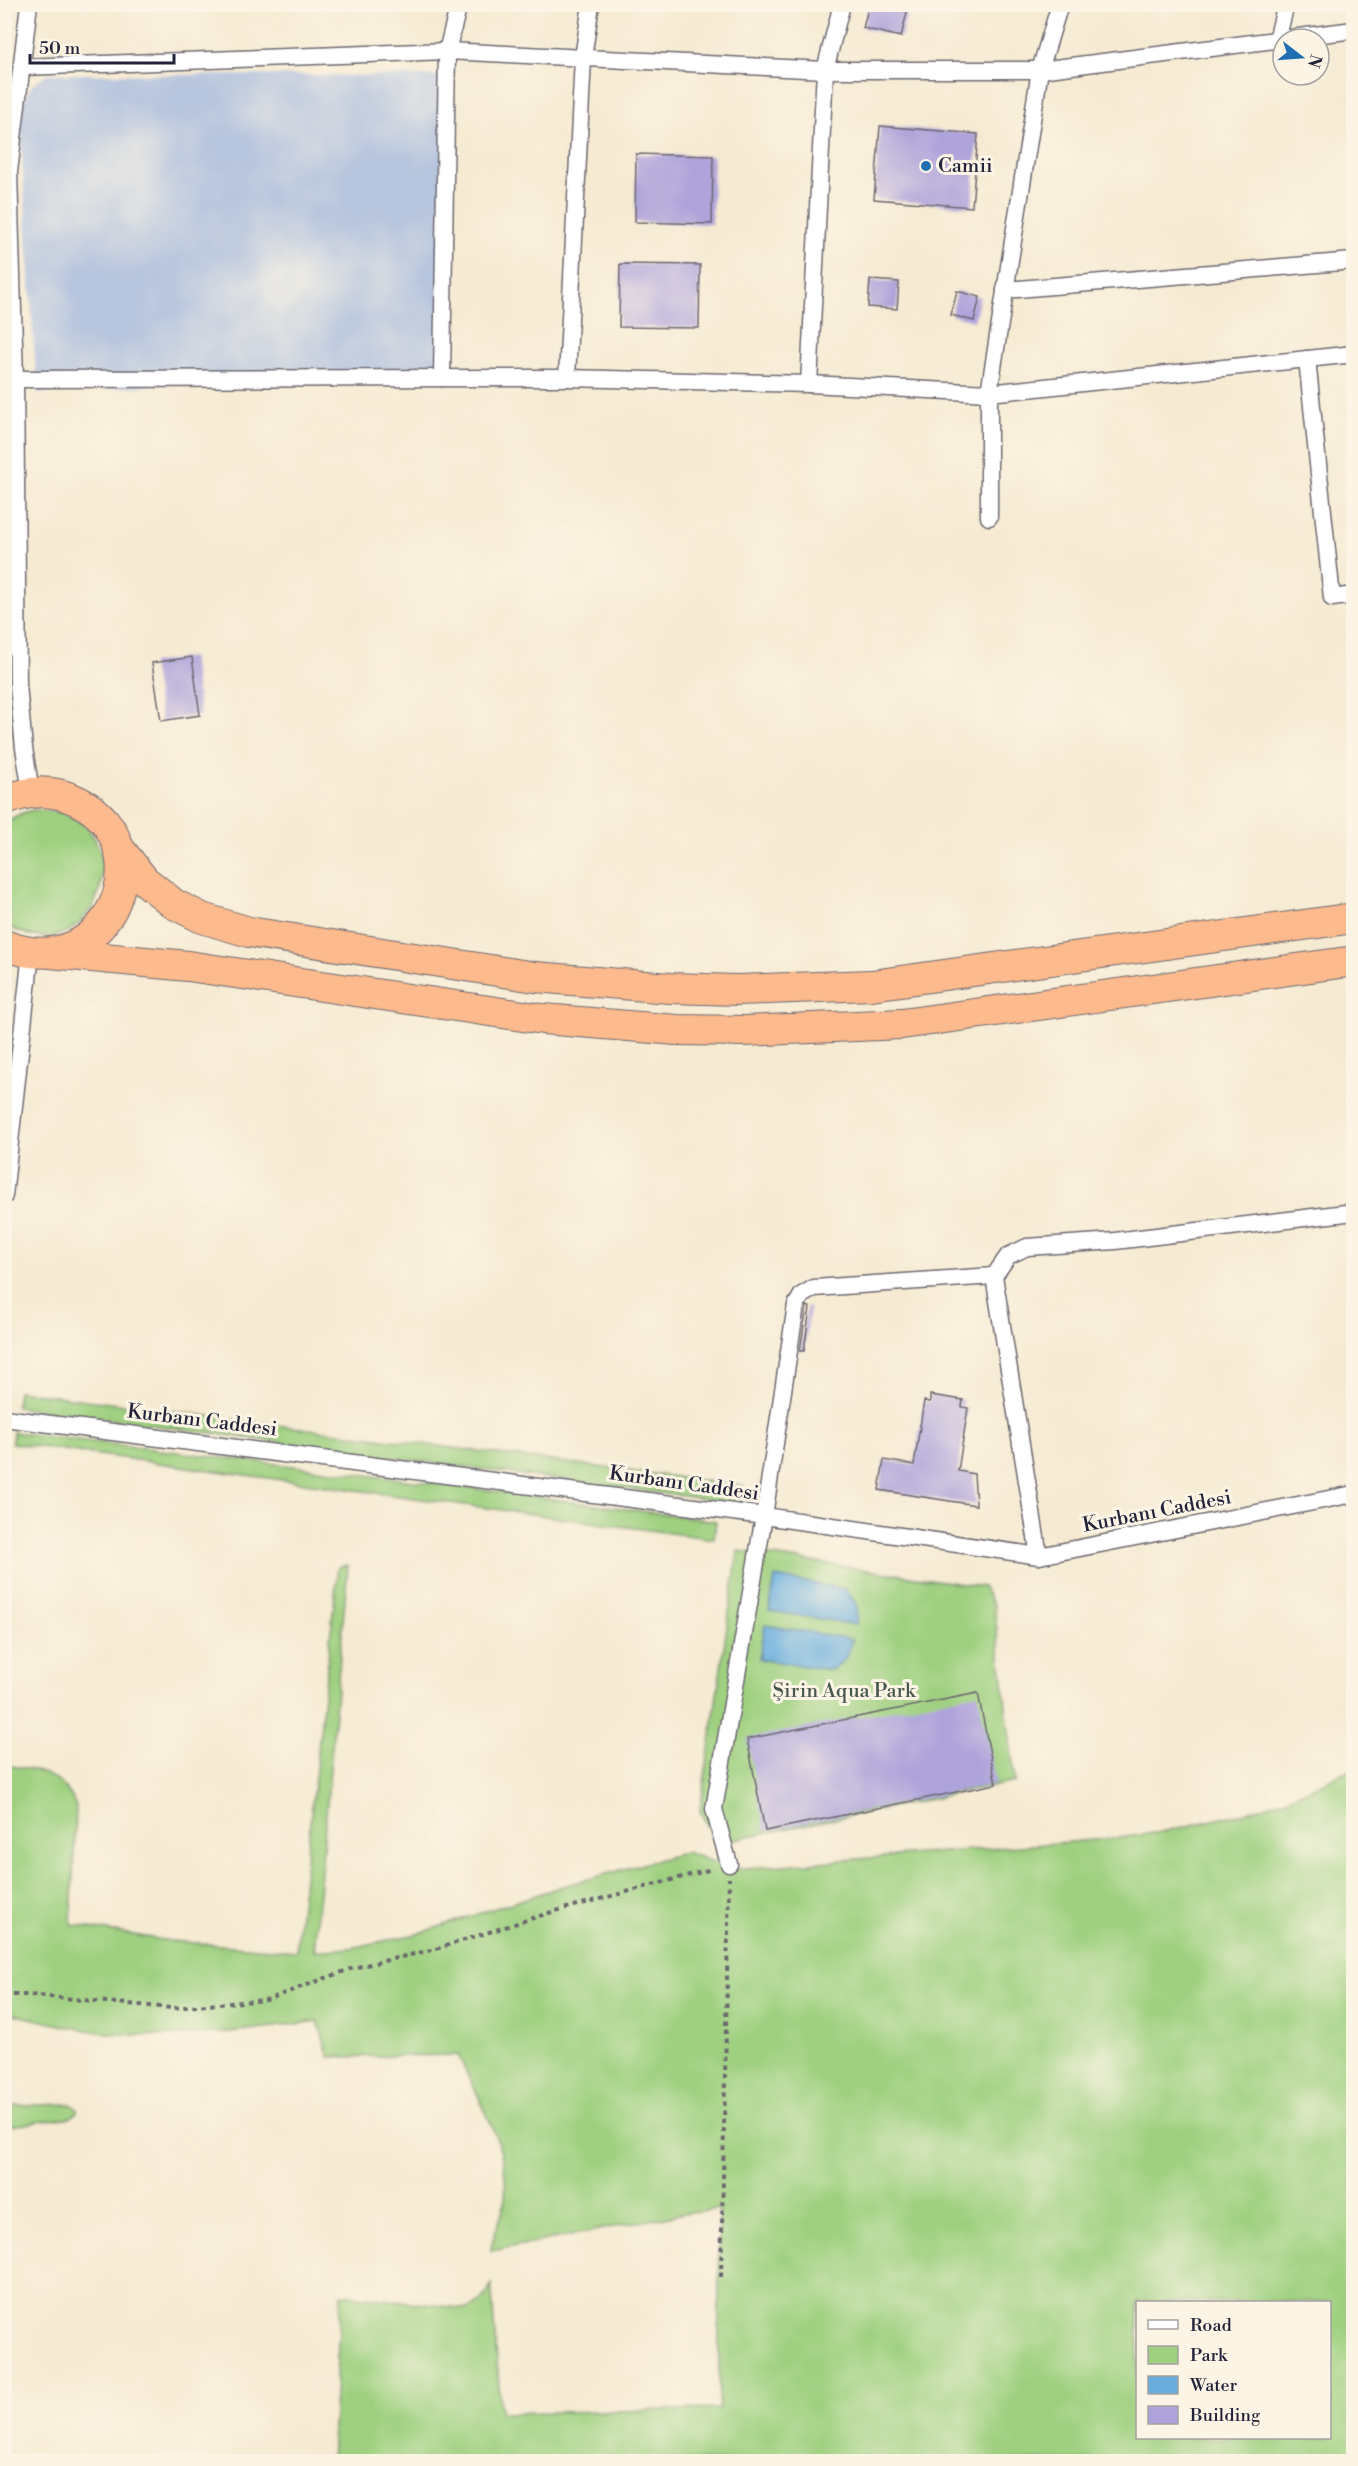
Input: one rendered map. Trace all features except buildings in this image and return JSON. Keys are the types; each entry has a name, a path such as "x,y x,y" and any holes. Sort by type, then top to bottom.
{"highway":[{"path":"14,795 63,795 84,805 102,820 118,847 144,880 174,904 202,918 249,932 535,977 670,988 760,989 872,985 1353,918"},
{"path":"28,950 66,950 93,934 113,909 121,879 118,847"},
{"path":"28,950 188,966 543,1019 666,1029 745,1031 902,1024 1353,961"}],"street":[{"path":"14,795 24,748 18,685 10,521 15,379 9,172 29,4"},
{"path":"442,378 447,51 459,4"},
{"path":"567,378 583,58 591,4"},
{"path":"809,384 825,69 842,4"},
{"path":"989,517 989,393 1040,70 1060,4"},
{"path":"1283,27 1286,4"},
{"path":"1331,33 1353,30"},
{"path":"23,67 447,51 825,69 1040,70 1271,40"},
{"path":"1005,290 1353,261"},
{"path":"15,379 567,378 809,384 989,393 1353,354"},
{"path":"1307,359 1332,598 1353,595"},
{"path":"4,1196 28,950"},
{"path":"1039,1556 994,1276 1008,1256 1027,1247 1115,1241 1353,1212"},
{"path":"729,1864 714,1809 764,1516 796,1305 802,1295 814,1288 994,1276"},
{"name":"Kurbanı Caddesi","path":"4,1418 764,1516 1039,1556 1353,1494"}],"path":[{"path":"4,1995 29,1995 172,2008 266,2000 353,1968 436,1949 552,1912 729,1864 721,2277"}],"shaded area":[{"path":"47,74 447,76 439,367 37,393 19,109 32,85"}],"green space":[{"path":"33,810 70,817 92,835 102,861 100,889 87,914 67,932 39,936 5,924 5,822"},
{"path":"18,1391 743,1486 742,1504 16,1407"},
{"path":"13,1432 464,1487 716,1521 714,1539 12,1443"},
{"name":"Şirin Aqua Park","path":"738,1551 983,1587 994,1606 1015,1782 716,1843 700,1811"},
{"path":"348,1565 314,1951 351,1948 417,1934 560,1887 686,1852 733,1869 1119,1838 1161,1832 1244,1813 1284,1800 1353,1769 1353,2461 331,2461 341,2294 467,2309 482,2299 491,2283 501,2413 719,2409 719,2209 690,2212 491,2251 505,2198 503,2160 491,2124 458,2055 329,2057 318,2021 237,2031 180,2035 125,2035 87,2030 5,2012 4,1765 48,1775 64,1787 76,1807 71,1925 170,1941 296,1951 338,1567"},
{"path":"71,2104 77,2109 77,2113 71,2117 5,2127 5,2106"}],"sand":[{"path":"4,527 14,734 5,743 4,743"}],"water":[{"path":"775,1577 846,1589 857,1606 856,1625 769,1611"},
{"path":"765,1625 852,1639 846,1657 831,1670 759,1659"}],"place":[{"name":"Camii","path":"926,166"}]}
